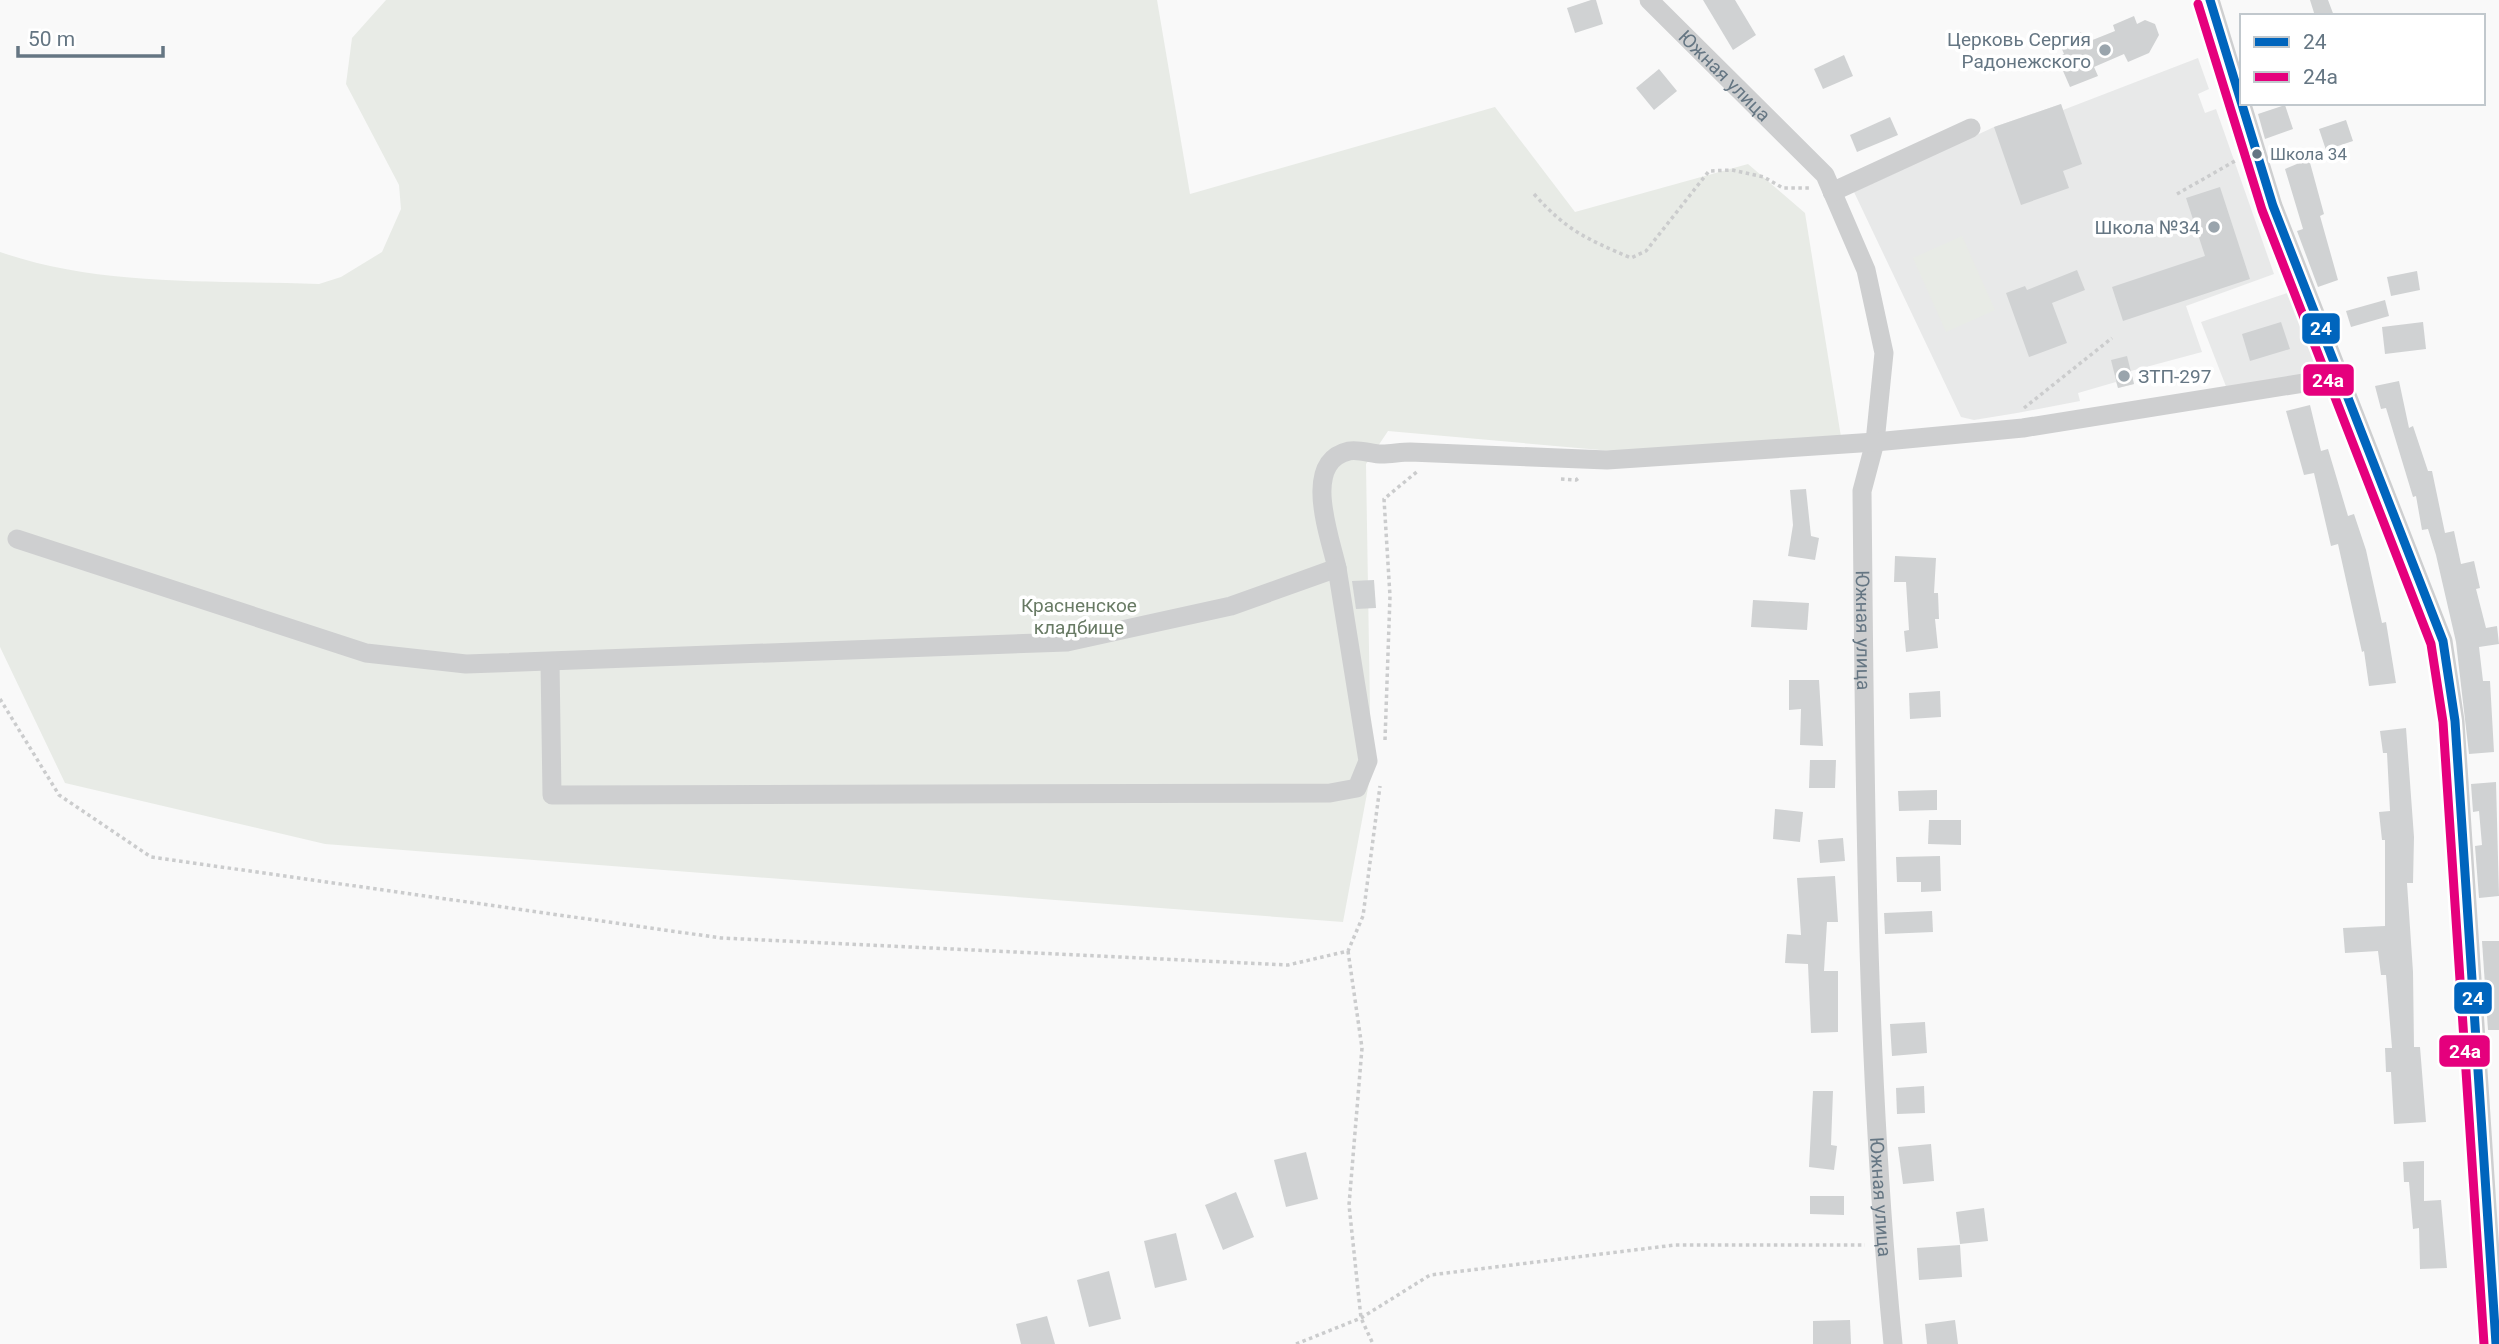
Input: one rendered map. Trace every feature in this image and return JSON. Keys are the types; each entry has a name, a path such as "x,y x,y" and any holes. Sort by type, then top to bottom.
{"street":[{"name":"Южная улица","path":"1649,0 1825,176 1866,270 1884,352 1875,442 1862,491 1862,559 1867,914 1885,1245 1894,1344"},
{"path":"2210,0 2240,98"},
{"path":"2242,105 2273,206 2443,641 2455,721 2496,1344"},
{"path":"1832,192 1971,128"},
{"path":"550,662 552,795 1330,793 1357,788 1368,761 1320,487 1324,471 1333,460 1350,451 1607,460 1875,442 2004,430 2341,377"},
{"path":"17,539 366,653 466,664 1067,642 1231,606 1336,568"}],"path":[{"path":"2177,194 2235,162"},
{"path":"1534,194 1555,218 1578,236 1631,257 1646,251 1709,171 1732,170 1764,177 1783,188 1817,187 1832,192"},
{"path":"2004,430 2017,413 2112,338"},
{"path":"1548,478 1576,481 1607,460"},
{"path":"1385,741 1390,596 1384,499 1423,467"},
{"path":"0,699 59,795 151,857 721,938 1288,965 1348,951"},
{"path":"1373,1344 1361,1318 1349,1205 1362,1048 1348,951 1363,916 1380,782"},
{"path":"1296,1344 1361,1318 1430,1275 1675,1245 1885,1245"}],"shaded area":[{"path":"2198,58 2209,89 2198,94 2205,113 2216,109 2274,274 2186,306 2202,352 2131,371 2134,384 2118,388 2116,382 2078,393 2080,401 1974,420 1961,417 1854,192 1994,127 2061,104 2063,110"},
{"path":"2299,289 2321,371 2227,389 2201,322"}],"green space":[{"name":"Красненское кладбище","path":"386,0 1157,0 1190,194 1495,107 1575,212 1748,164 1805,213 1841,437 1623,452 1388,431 1366,464 1371,772 1343,922 325,844 65,783 0,647 0,252 38,263 118,276 158,280 319,284 341,277 382,252 401,209 399,185 346,84 352,38"},
{"path":"1962,236 1995,310 1946,332 1913,258"}],"building":[{"path":"1596,0 1603,24 1575,33 1567,8"},
{"path":"1703,0 1735,0 1756,35 1733,50"},
{"path":"2310,0 2328,0 2333,14 2314,14"},
{"name":"Церковь Сергия Радонежского","path":"2134,16 2137,24 2145,20 2155,24 2159,35 2149,53 2128,62 2124,54 2094,67 2098,76 2070,87 2057,57 2064,54 2059,42 2081,32 2085,43 2115,31 2113,25"},
{"path":"1844,55 1853,76 1823,89 1814,69"},
{"path":"1659,69 1677,91 1654,110 1636,88"},
{"path":"2061,104 2082,164 2063,171 2069,188 2021,205 1994,127"},
{"path":"2285,105 2293,129 2265,139 2258,114"},
{"path":"1890,117 1898,135 1857,152 1850,135"},
{"path":"2346,120 2353,141 2326,150 2319,129"},
{"path":"2309,159 2324,214 2320,216 2338,280 2318,287 2297,231 2303,229 2285,169"},
{"name":"Школа №34","path":"2220,187 2250,279 2123,321 2112,287 2205,256 2186,198"},
{"path":"2077,270 2085,290 2052,303 2067,343 2029,357 2006,293 2025,286 2027,290"},
{"path":"2417,271 2420,290 2391,296 2387,277"},
{"path":"2385,300 2389,316 2351,327 2346,311"},
{"path":"2281,322 2290,349 2250,361 2242,334"},
{"path":"2423,322 2426,349 2385,354 2382,327"},
{"name":"ЗТП-297","path":"2127,356 2134,384 2118,388 2111,360"},
{"path":"2399,381 2409,428 2413,426 2428,471 2432,471 2445,533 2454,531 2461,564 2474,561 2480,588 2476,589 2486,628 2497,626 2499,644 2479,647 2483,681 2490,681 2494,752 2469,754 2456,642 2436,555 2428,529 2422,530 2416,496 2413,497 2386,408 2381,409 2375,386"},
{"path":"2310,405 2321,451 2328,449 2348,516 2354,514 2366,550 2382,623 2386,622 2396,683 2369,686 2364,651 2362,652 2338,544 2331,546 2314,473 2304,475 2286,411"},
{"path":"1806,489 1811,536 1819,538 1815,560 1788,556 1793,525 1790,490"},
{"path":"1895,556 1936,558 1934,593 1938,593 1939,619 1935,619 1938,648 1906,652 1904,631 1909,630 1906,582 1894,582"},
{"path":"1374,580 1376,608 1356,609 1352,581"},
{"path":"1753,600 1809,603 1807,630 1751,627"},
{"path":"1789,680 1819,680 1823,746 1800,745 1801,709 1789,710"},
{"path":"1940,691 1941,717 1910,719 1909,693"},
{"path":"2406,728 2414,837 2413,883 2407,883 2413,972 2414,1047 2420,1047 2426,1122 2394,1124 2391,1072 2386,1072 2385,1048 2392,1048 2386,975 2381,975 2378,951 2345,953 2343,928 2385,926 2385,840 2382,840 2379,812 2390,811 2387,753 2383,753 2380,731"},
{"path":"1810,760 1836,760 1835,788 1809,788"},
{"path":"2496,782 2499,896 2479,898 2475,846 2482,845 2479,811 2473,812 2471,784"},
{"path":"1937,790 1937,810 1899,811 1898,791"},
{"path":"1775,809 1803,812 1800,842 1773,839"},
{"path":"1929,820 1961,820 1961,845 1928,844"},
{"path":"1843,838 1845,861 1820,863 1818,840"},
{"path":"1940,856 1941,891 1921,892 1921,882 1897,882 1896,857"},
{"path":"1835,876 1838,922 1827,922 1824,971 1838,971 1838,1032 1811,1033 1808,964 1785,963 1787,934 1801,935 1797,878"},
{"path":"1932,911 1933,932 1885,934 1884,913"},
{"path":"2482,941 2499,941 2499,1030 2488,1030"},
{"path":"1925,1022 1927,1053 1892,1056 1890,1024"},
{"path":"1924,1086 1925,1113 1897,1114 1896,1088"},
{"path":"1813,1091 1833,1091 1831,1145 1837,1146 1834,1170 1809,1167"},
{"path":"1931,1144 1934,1181 1903,1184 1898,1147"},
{"path":"1306,1152 1318,1199 1286,1207 1274,1160"},
{"path":"2424,1161 2424,1201 2441,1200 2447,1268 2420,1269 2419,1228 2413,1229 2409,1182 2404,1182 2403,1162"},
{"path":"1236,1192 1254,1237 1223,1250 1205,1205"},
{"path":"1810,1196 1844,1196 1844,1215 1810,1214"},
{"path":"1984,1208 1988,1241 1960,1244 1956,1212"},
{"path":"1176,1233 1187,1280 1155,1288 1144,1241"},
{"path":"1960,1245 1962,1277 1919,1280 1917,1248"},
{"path":"1109,1271 1121,1319 1089,1327 1077,1280"},
{"path":"1047,1316 1055,1344 1021,1344 1016,1324"},
{"path":"1850,1320 1851,1344 1813,1344 1813,1321"},
{"path":"1955,1320 1958,1344 1927,1344 1925,1324"}],"transit line":[{"name":"24","path":"2210,0 2240,98"},
{"name":"24a","path":"2198,4 2262,210 2431,644 2443,722 2484,1344"},
{"name":"24","path":"2242,105 2273,206 2443,641 2455,721 2496,1344"}],"place":[{"name":"Церковь Сергия Радонежского","path":"2105,50"},
{"name":"Школа 34","path":"2257,154"},
{"name":"Школа №34","path":"2214,227"},
{"name":"ЗТП-297","path":"2124,376"}]}
